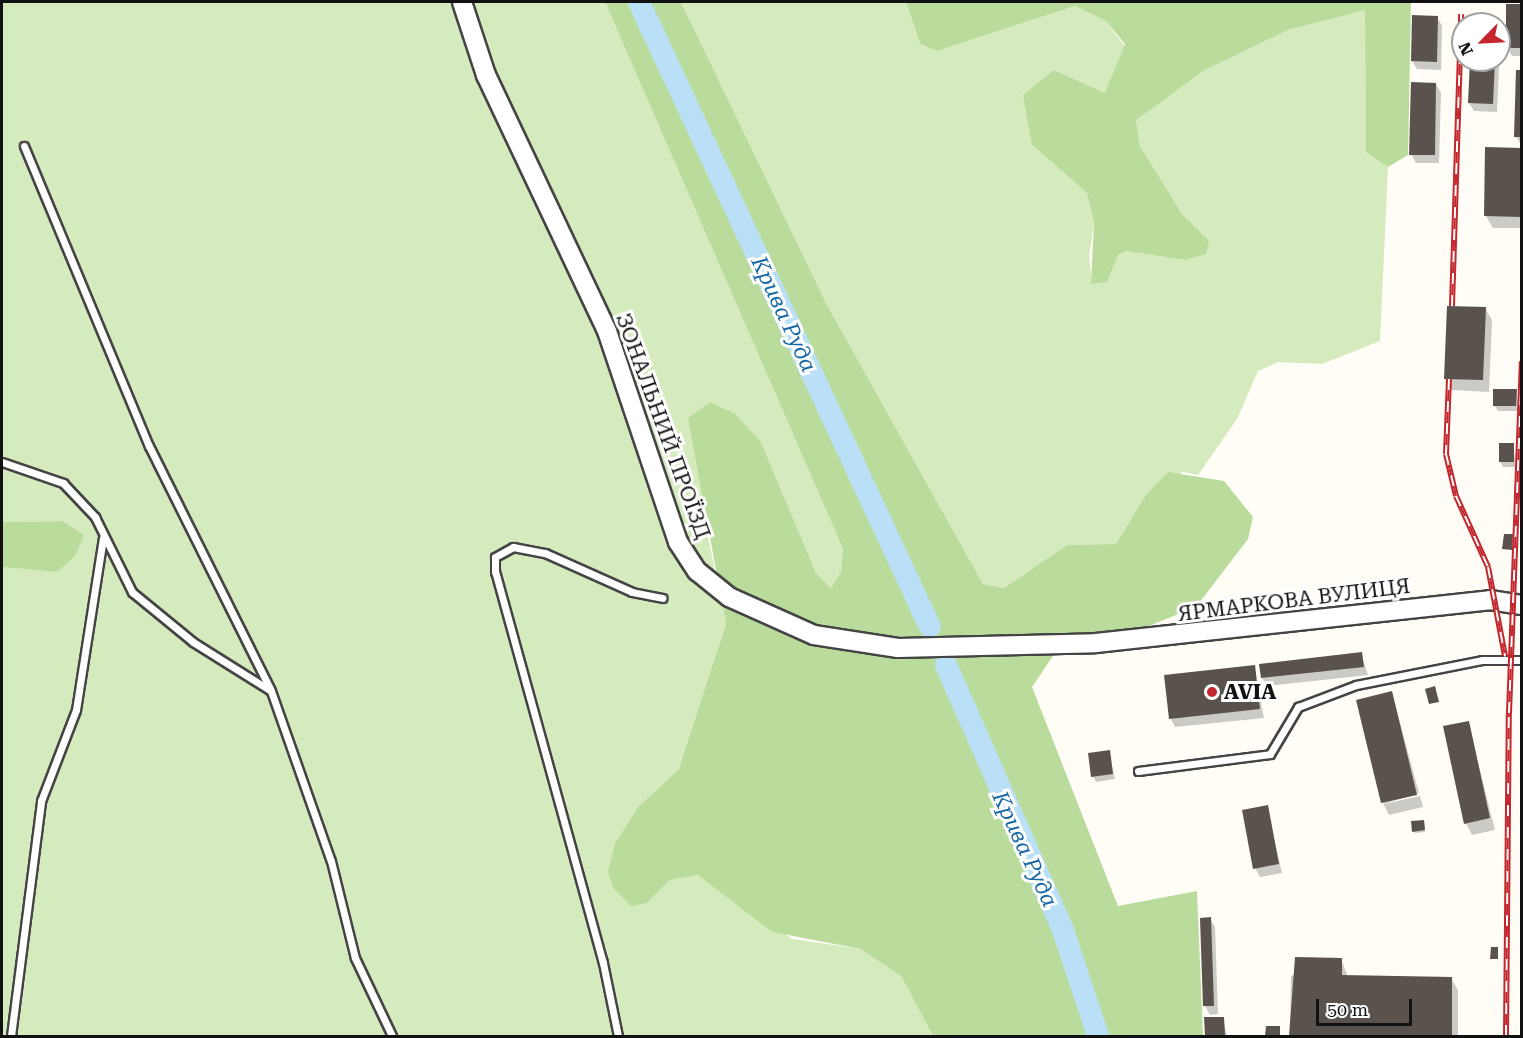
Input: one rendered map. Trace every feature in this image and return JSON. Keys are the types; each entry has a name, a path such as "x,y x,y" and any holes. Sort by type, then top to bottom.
{"street":[{"name":"ЗОНАЛЬНИЙ ПРОЇЗД","path":"462,2 486,75 607,331 678,542 697,572 729,597 790,627 855,644 1070,644"},
{"name":"ЯРМАРКОВА ВУЛИЦЯ","path":"1070,644 1490,600 1521,605"}],"lane":[{"path":"24,147 149,446 271,691 332,861 356,958 392,1036"},
{"path":"2,462 63,483 94,517 102,538 138,597 193,642 271,691"},
{"path":"12,1036 41,801 76,710 102,538"},
{"path":"618,1036 603,963 495,572 495,556 513,547 545,553 632,592 662,598"},
{"path":"1138,771 1270,754 1298,707 1356,685 1482,660 1521,660"}],"green space":[{"path":"2,2 605,2 843,549 841,573 831,588 816,573 761,442 706,527 726,624 686,753 679,769 638,807 615,843 647,903 670,880 698,875 792,939 861,949 882,959 901,976 933,1036 2,1036 2,567 57,572 62,521 2,522"},
{"path":"605,2 681,2 826,303 983,584 1004,588 1067,545 1116,544 1145,496 1168,472 1224,481 1253,517 1248,539 1196,607 1136,631 1067,635 1032,687 1118,906 1197,891 1203,1036 933,1036 901,976 861,949 772,932 698,875 670,880 647,903 631,906 614,889 608,872 615,843 638,807 679,769 726,624 688,418 710,402 735,414 761,442 816,573 831,588 841,572 843,549"},
{"path":"681,2 906,2 920,44 937,51 1075,6 1106,21 1126,48 1115,77 1105,93 1054,70 1032,145 1087,193 1094,223 1089,256 1092,284 1107,282 1118,255 1126,251 1185,260 1209,241 1182,214 1140,146 1136,120 1143,111 1203,71 1288,30 1365,9 1366,152 1388,167 1380,341 1322,364 1278,362 1258,371 1237,419 1198,475 1183,472 1145,496 1116,544 1067,545 1004,588 983,584 826,303"},
{"path":"906,2 1411,2 1408,155 1388,167 1366,152 1365,10 1288,30 1203,71 1136,120 1140,146 1182,214 1209,241 1206,254 1185,260 1126,251 1118,255 1107,282 1091,284 1094,223 1087,193 1032,145 1023,95 1054,70 1105,93 1125,44 1106,21 1075,6 937,51 920,44"},
{"path":"62,521 84,535 75,556 57,572 2,567 2,522"}],"building":[{"path":"1506,4 1522,4 1522,48 1511,48 1511,12 1506,12"},
{"path":"1412,15 1438,16 1437,62 1411,61"},
{"path":"1516,70 1522,70 1522,137 1514,137"},
{"path":"1469,72 1494,72 1493,104 1468,103"},
{"path":"1411,82 1436,83 1435,155 1409,155"},
{"path":"1485,147 1522,148 1522,217 1484,216"},
{"path":"1447,306 1486,307 1483,380 1444,379"},
{"path":"1493,389 1517,389 1516,406 1493,406"},
{"path":"1499,443 1514,443 1514,462 1499,462"},
{"path":"1504,534 1513,534 1512,550 1502,549"},
{"path":"1362,652 1364,667 1261,678 1259,664"},
{"name":"AVIA","path":"1255,665 1260,709 1169,719 1164,675"},
{"path":"1435,686 1439,702 1429,704 1425,689"},
{"path":"1392,691 1417,795 1381,803 1356,700"},
{"path":"1469,721 1490,818 1464,824 1443,726"},
{"path":"1110,750 1113,774 1091,777 1088,753"},
{"path":"1268,805 1279,864 1253,869 1242,810"},
{"path":"1424,820 1425,830 1412,832 1411,821"},
{"path":"1211,917 1214,1006 1203,1006 1200,918"},
{"path":"1491,947 1498,947 1498,959 1490,959"},
{"path":"1295,957 1342,958 1342,975 1452,977 1452,1036 1289,1036"},
{"path":"1204,1017 1224,1017 1225,1036 1205,1036"},
{"path":"1266,1026 1280,1026 1280,1036 1265,1036"}],"waterway":[{"name":"Крива Руда","path":"639,2 930,627"},
{"name":"Крива Руда","path":"946,665 1063,930 1098,1036"}],"railway":[{"path":"1452,306 1459,72"},
{"path":"1506,1036 1509,713 1522,361"},
{"path":"1449,379 1446,454 1456,496 1488,567 1505,656"}],"place":[{"name":"AVIA","path":"1212,692"}]}
